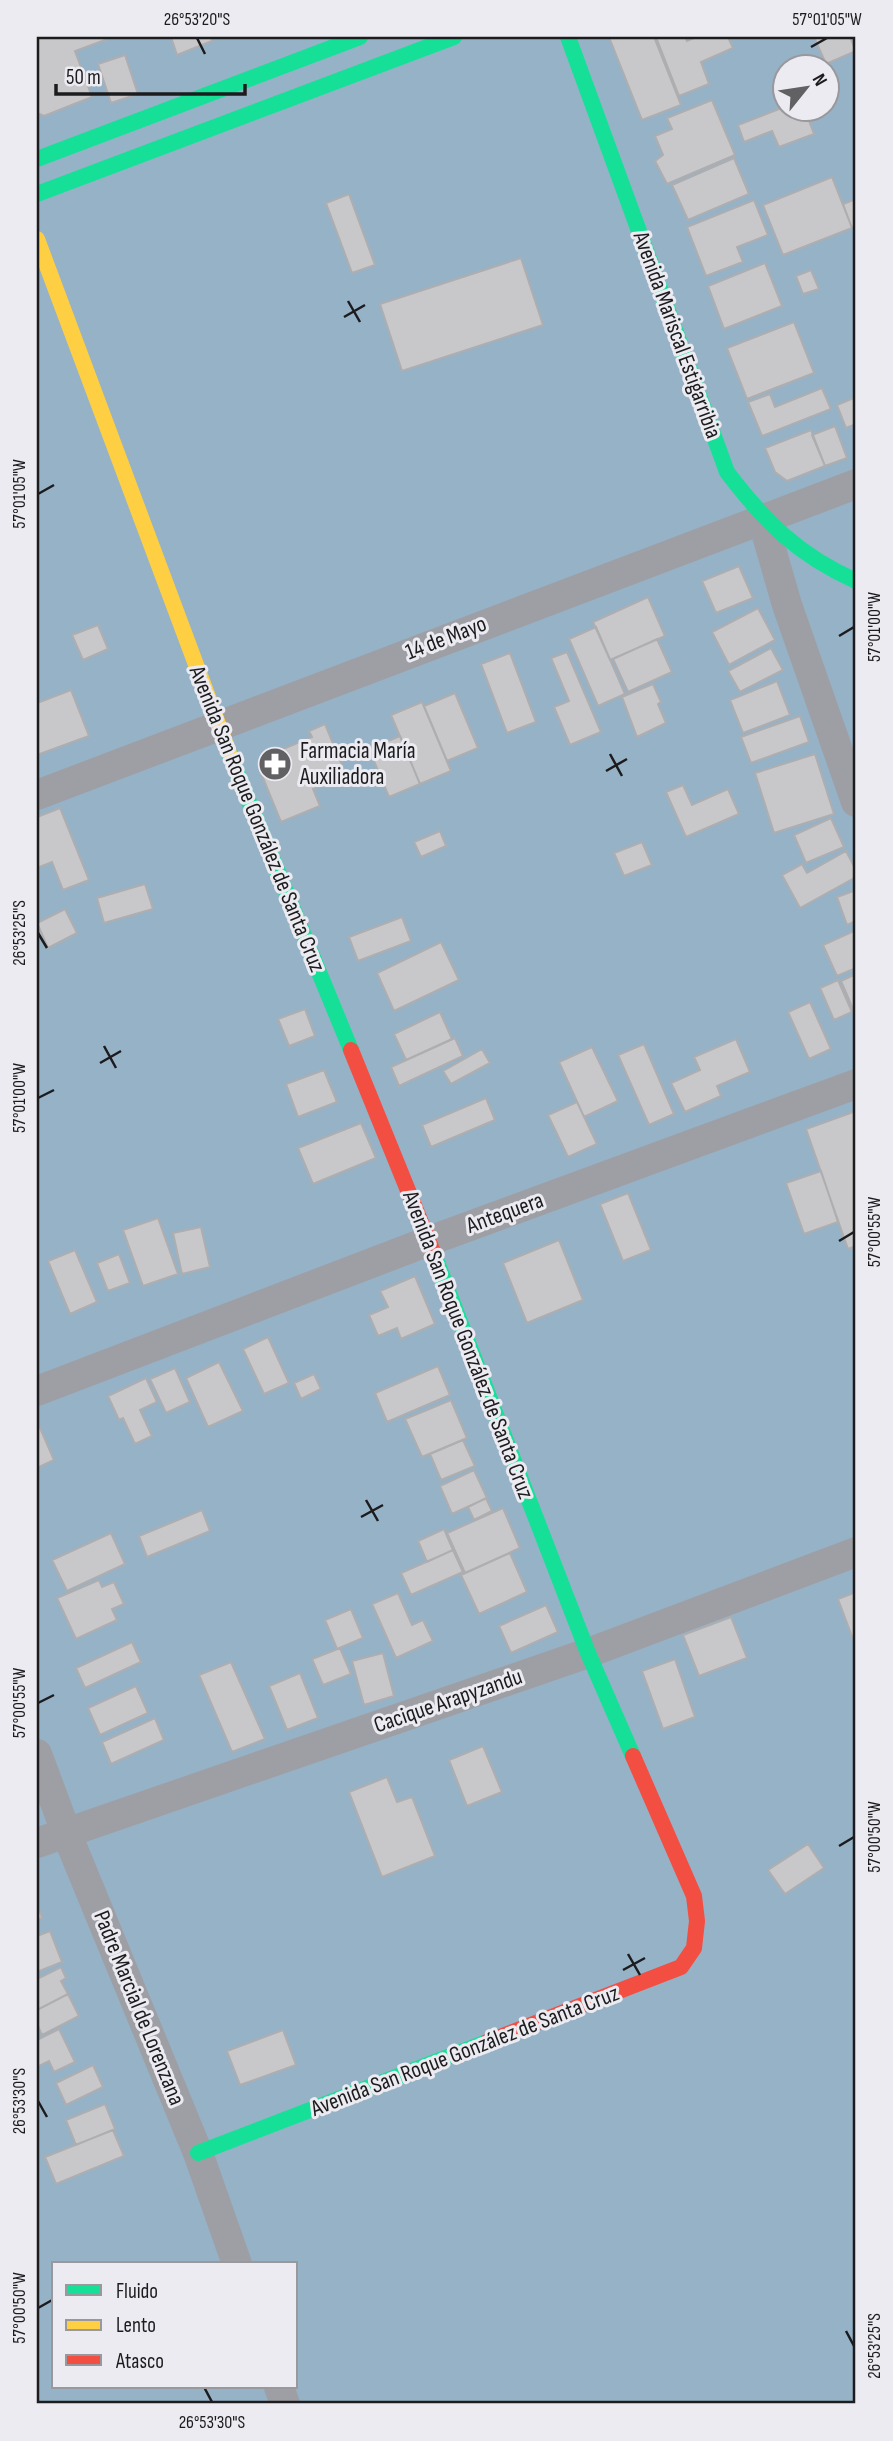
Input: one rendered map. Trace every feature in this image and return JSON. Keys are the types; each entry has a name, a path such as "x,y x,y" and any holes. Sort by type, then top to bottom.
{"main road":[{"path":"37,159 360,37"},
{"path":"37,194 454,37"},
{"name":"Avenida Mariscal Estigarribia","path":"568,37 727,472 762,518 796,550 856,581"},
{"name":"Avenida San Roque González de Santa Cruz","path":"37,239 217,724 429,1241 588,1653 694,1896 697,1921 694,1948 681,1967 198,2153"}],"street":[{"name":"14 de Mayo","path":"37,795 217,724 856,484"},
{"path":"762,518 787,605 856,802"},
{"name":"Antequera","path":"37,1391 429,1241 856,1084"},
{"name":"Cacique Arapyzandu","path":"37,1843 588,1653 856,1552"},
{"name":"Padre Marcial de Lorenzana","path":"37,1754 66,1832 198,2153 236,2262"}],"water":[{"path":"37,37 856,37 856,2404 37,2404"}],"building":[{"path":"37,37 113,37 75,51 92,97 44,116 37,113"},
{"path":"171,37 211,37 212,41 177,55"},
{"path":"609,37 654,37 681,105 642,120"},
{"path":"656,37 685,37 687,41 696,37 728,37 733,48 701,62 709,84 679,96"},
{"path":"814,37 850,37 856,51 840,58 840,52 821,52"},
{"path":"125,55 138,94 111,103 98,64"},
{"path":"712,100 735,155 667,184 655,161 663,155 655,136 672,129 667,118"},
{"path":"770,112 770,122 809,122 814,134 779,147 772,131 744,142 738,125"},
{"path":"734,158 749,194 688,220 672,185"},
{"path":"832,177 852,228 783,255 763,205"},
{"path":"349,194 375,265 352,273 326,203"},
{"path":"856,199 856,226 852,228 843,204"},
{"path":"754,200 768,235 737,247 743,262 706,276 687,227"},
{"path":"521,258 543,325 402,371 380,304"},
{"path":"765,263 782,306 724,329 708,286"},
{"path":"811,270 819,289 803,294 796,276"},
{"path":"794,322 814,373 747,399 727,348"},
{"path":"822,388 831,409 762,436 748,402 770,394 775,407"},
{"path":"856,397 856,424 846,428 837,405"},
{"path":"835,426 847,458 825,466 812,435"},
{"path":"811,430 825,466 787,481 775,472 765,448"},
{"path":"739,566 753,598 716,613 702,581"},
{"path":"648,597 665,636 610,660 593,622"},
{"path":"758,608 775,640 729,665 712,632"},
{"path":"98,625 108,649 83,660 72,635"},
{"path":"596,627 625,694 598,706 569,639"},
{"path":"657,639 672,672 628,692 613,659"},
{"path":"771,648 783,670 740,692 728,671"},
{"path":"567,652 601,732 570,745 554,707 569,701 551,658"},
{"path":"510,653 536,722 507,733 481,664"},
{"path":"777,681 790,715 743,733 730,700"},
{"path":"653,684 666,723 637,737 622,697"},
{"path":"71,690 89,736 37,755 37,703"},
{"path":"455,693 478,748 447,761 424,706"},
{"path":"422,702 451,771 420,784 391,715"},
{"path":"800,716 809,742 751,763 741,737"},
{"path":"325,724 346,775 313,789 320,806 281,822 261,773 266,756 312,737 309,731"},
{"path":"400,736 420,784 389,797 369,749"},
{"path":"815,754 834,814 774,833 755,773"},
{"path":"683,785 692,805 728,789 739,814 686,837 666,792"},
{"path":"60,808 89,880 63,890 52,862 37,868 37,817"},
{"path":"831,818 844,847 806,863 794,835"},
{"path":"440,831 446,846 421,857 414,842"},
{"path":"642,842 652,865 624,876 614,853"},
{"path":"846,851 856,870 856,877 800,908 782,875 802,864 807,873"},
{"path":"145,884 153,909 104,923 97,898"},
{"path":"856,890 856,921 847,925 837,897"},
{"path":"65,909 77,933 48,948 37,923"},
{"path":"402,917 411,941 358,961 349,937"},
{"path":"856,930 856,968 837,976 823,945"},
{"path":"441,942 459,980 394,1011 377,973"},
{"path":"856,974 856,1016 841,981"},
{"path":"838,980 852,1012 834,1020 820,988"},
{"path":"810,1002 831,1049 809,1059 788,1012"},
{"path":"305,1009 315,1036 289,1046 278,1019"},
{"path":"440,1012 452,1039 406,1060 394,1034"},
{"path":"455,1038 463,1056 399,1086 391,1067"},
{"path":"736,1039 750,1072 717,1086 721,1096 685,1112 671,1083 700,1070 694,1057"},
{"path":"644,1044 674,1114 649,1125 618,1055"},
{"path":"592,1047 618,1101 584,1117 559,1062"},
{"path":"482,1049 490,1063 451,1084 443,1071"},
{"path":"324,1070 337,1102 298,1117 286,1084"},
{"path":"486,1098 495,1120 431,1147 422,1125"},
{"path":"577,1102 597,1144 568,1157 548,1115"},
{"path":"856,1111 856,1246 848,1249 806,1129"},
{"path":"361,1123 376,1158 313,1184 298,1148"},
{"path":"821,1171 838,1222 804,1234 786,1183"},
{"path":"628,1193 651,1250 623,1261 600,1204"},
{"path":"158,1218 178,1274 143,1286 123,1230"},
{"path":"201,1227 210,1267 182,1274 173,1233"},
{"path":"559,1240 583,1300 527,1323 503,1263"},
{"path":"75,1250 97,1302 70,1314 48,1261"},
{"path":"119,1254 130,1283 108,1291 97,1263"},
{"path":"415,1276 435,1324 401,1339 397,1328 378,1336 369,1315 388,1307 380,1291"},
{"path":"268,1337 289,1383 264,1394 243,1349"},
{"path":"219,1362 243,1411 208,1427 186,1378"},
{"path":"438,1366 450,1395 387,1422 375,1393"},
{"path":"175,1368 190,1402 166,1413 150,1379"},
{"path":"314,1374 321,1389 301,1399 294,1383"},
{"path":"146,1378 157,1402 140,1410 152,1436 135,1444 123,1418 119,1420 108,1396"},
{"path":"451,1400 467,1438 422,1457 405,1419"},
{"path":"37,1421 54,1460 37,1468"},
{"path":"463,1440 475,1466 441,1480 430,1454"},
{"path":"474,1470 487,1498 452,1514 440,1486"},
{"path":"486,1498 492,1511 474,1520 468,1507"},
{"path":"503,1508 520,1548 465,1573 447,1533"},
{"path":"202,1510 210,1531 147,1557 139,1536"},
{"path":"444,1529 453,1550 427,1562 418,1541"},
{"path":"111,1533 125,1564 67,1591 52,1560"},
{"path":"453,1550 463,1572 411,1595 401,1573"},
{"path":"510,1553 527,1592 479,1614 461,1575"},
{"path":"99,1580 102,1587 114,1582 124,1604 112,1609 117,1620 76,1639 57,1598"},
{"path":"856,1592 856,1647 838,1599"},
{"path":"398,1593 412,1625 423,1620 433,1641 396,1658 372,1604"},
{"path":"546,1605 558,1632 511,1653 499,1626"},
{"path":"351,1609 363,1638 337,1649 325,1620"},
{"path":"731,1617 747,1658 699,1676 683,1635"},
{"path":"132,1642 141,1662 85,1688 76,1668"},
{"path":"340,1648 351,1674 323,1685 312,1659"},
{"path":"383,1653 394,1696 364,1705 352,1661"},
{"path":"675,1659 695,1717 663,1729 642,1671"},
{"path":"231,1662 265,1739 232,1752 199,1675"},
{"path":"300,1673 318,1718 287,1730 269,1686"},
{"path":"136,1686 148,1713 100,1735 88,1708"},
{"path":"155,1718 164,1740 111,1764 102,1742"},
{"path":"483,1746 502,1792 467,1806 449,1760"},
{"path":"387,1777 397,1802 412,1797 435,1856 382,1877 349,1792"},
{"path":"808,1844 824,1868 785,1894 768,1870"},
{"path":"37,1903 42,1918 37,1920"},
{"path":"50,1931 62,1962 37,1972 37,1936"},
{"path":"61,1967 66,1978 61,1981 68,1994 37,2010 37,1979"},
{"path":"68,1994 79,2016 42,2035 37,2024 37,2010"},
{"path":"59,2029 75,2062 54,2072 49,2061 37,2067 37,2040"},
{"path":"283,2030 296,2065 240,2085 227,2051"},
{"path":"93,2065 103,2087 66,2105 56,2083"},
{"path":"105,2104 115,2129 76,2145 66,2120"},
{"path":"113,2130 124,2156 56,2184 45,2157"}],"traffic: fast":[{"path":"37,159 360,37"},
{"path":"37,194 454,37"},
{"path":"568,37 727,472 784,536 817,560 856,581"},
{"path":"229,753 351,1050"},
{"path":"435,1257 588,1653 633,1756"},
{"path":"198,2153 487,2042"}],"traffic: slow":[{"path":"37,239 229,753"}],"traffic: jam":[{"path":"351,1050 435,1257"},
{"path":"487,2042 681,1967 694,1948 697,1921 694,1896 633,1756"}],"place":[{"name":"Farmacia María Auxiliadora","path":"275,764"}]}
